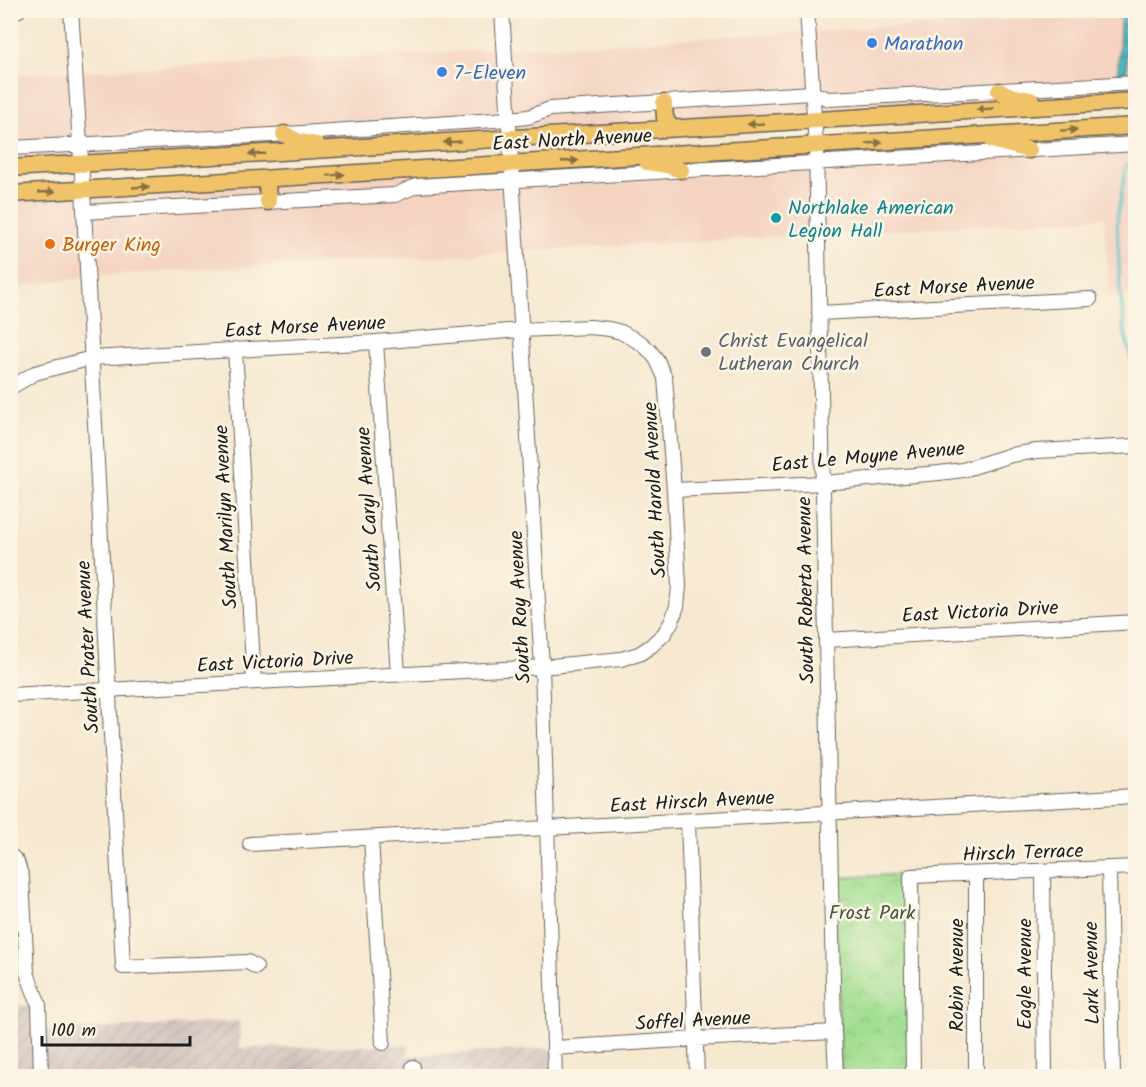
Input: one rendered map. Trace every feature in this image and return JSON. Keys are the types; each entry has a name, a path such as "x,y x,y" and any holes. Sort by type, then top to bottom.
{"main road":[{"path":"999,91 1011,96 1056,105"},
{"name":"East North Avenue","path":"10,168 1136,101"},
{"path":"664,103 665,118 671,128"},
{"name":"East North Avenue","path":"10,194 267,179 513,172 623,158 816,154 976,136 1136,126"},
{"path":"284,134 297,141 336,149"},
{"path":"976,136 1029,150"},
{"path":"623,158 666,165 681,170"},
{"path":"267,179 268,202"}],"street":[{"path":"10,11 19,10"},
{"name":"South Prater Avenue","path":"71,10 83,190 123,968 248,962 256,967"},
{"name":"South Roy Avenue","path":"502,10 542,666 555,1077"},
{"name":"South Roberta Avenue","path":"807,10 816,154 836,1077"},
{"path":"812,93 829,99 1136,83"},
{"name":"East North Avenue","path":"10,148 80,146 509,119 528,117 550,109 812,93"},
{"name":"East North Avenue","path":"84,212 395,195 416,186 513,172 681,170 816,154 1029,150 1136,144"},
{"name":"East Morse Avenue","path":"819,313 1090,299"},
{"name":"South Harold Avenue","path":"521,330 590,327 609,329 632,337 650,351 662,370 667,385 674,490 679,586 677,606 664,634 639,654 621,659 542,666"},
{"name":"East Morse Avenue","path":"10,388 34,373 92,358 376,342 521,330"},
{"name":"South Caryl Avenue","path":"376,342 398,674"},
{"name":"South Marilyn Avenue","path":"235,349 254,682"},
{"name":"East Le Moyne Avenue","path":"674,490 823,483 963,470 1011,455 1036,451 1136,446"},
{"name":"East Victoria Drive","path":"826,640 1136,622"},
{"name":"East Victoria Drive","path":"10,695 542,666"},
{"name":"East Hirsch Avenue","path":"250,844 1136,796"},
{"path":"688,821 697,1077"},
{"path":"371,838 383,1043"},
{"path":"11,856 17,862 22,878 27,973 39,1005 41,1077"},
{"name":"Hirsch Terrace","path":"913,1077 911,876 1136,867"},
{"name":"Lark Avenue","path":"1109,868 1113,1077"},
{"name":"Eagle Avenue","path":"1043,871 1045,1077"},
{"name":"Robin Avenue","path":"976,874 976,1077"},
{"name":"Soffel Avenue","path":"554,1048 834,1032"}],"shaded area":[{"path":"1135,12 1135,100 11,168 11,75 545,47"},
{"path":"1135,144 1135,296 1109,297 1104,218 87,276 11,289 11,194 816,146 816,162"},
{"path":"39,1005 40,1032 239,1021 240,1048 408,1045 409,1056 554,1048 555,1076 11,1076 10,1006"}],"green space":[{"name":"Frost Park","path":"908,874 911,1076 841,1076 835,878"}],"water":[{"path":"1121,11 1131,11 1126,56 1127,73 1118,74"}],"waterway":[{"path":"1127,163 1117,217 1120,289 1125,334 1136,377"}],"place":[{"name":"Marathon","path":"872,43"},
{"name":"7-Eleven","path":"442,72"},
{"name":"Northlake American Legion Hall","path":"776,218"},
{"name":"Burger King","path":"50,244"},
{"name":"Christ Evangelical Lutheran Church","path":"706,352"}]}
